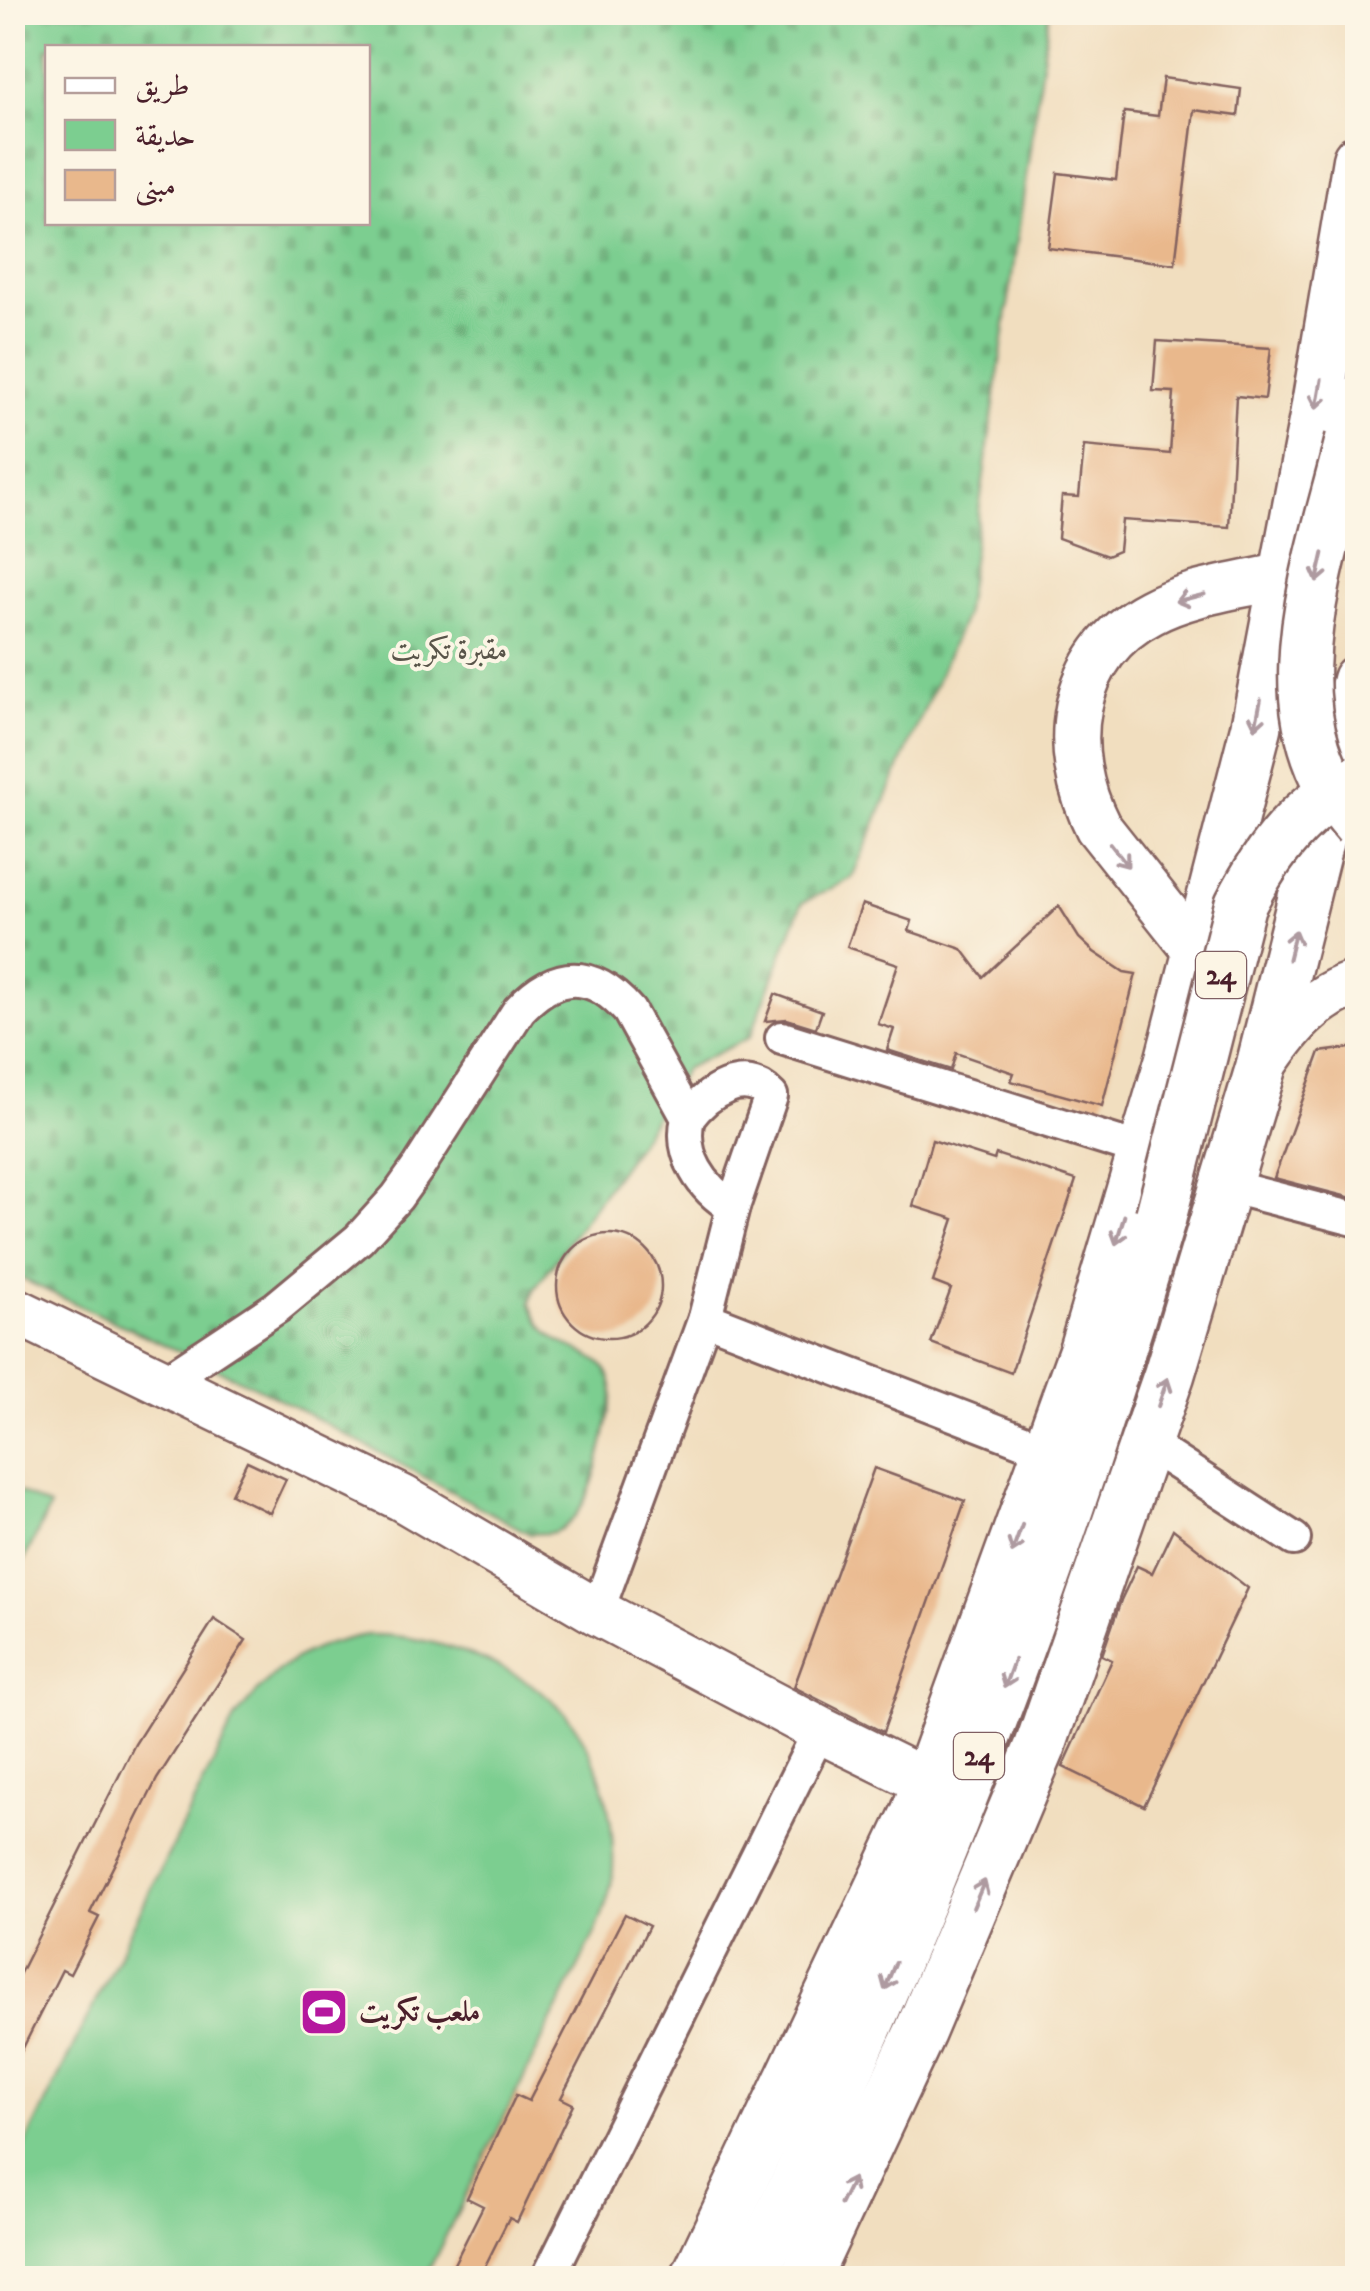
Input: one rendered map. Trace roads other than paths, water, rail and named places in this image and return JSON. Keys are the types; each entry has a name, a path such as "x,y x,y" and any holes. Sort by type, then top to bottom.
{"main road":[{"path":"696,2278 928,1783 1084,1351 1144,1151 1256,728 1315,418 1358,160"},
{"path":"1354,421 1308,618 1302,679 1305,710 1318,754 1348,814 1358,824"},
{"path":"805,2278 920,2032 1032,1765 1146,1443 1262,1068 1358,680"},
{"name":"24","path":"750,2278 814,2149 876,2010 989,1730 1112,1382 1162,1216 1240,905 1283,836 1312,808 1358,780"}],"street":[{"path":"1198,953 1098,827 1086,804 1075,754 1079,703 1099,658 1130,625 1148,613 1176,602 1285,575"},
{"path":"164,1382 277,1307 359,1238 419,1166 519,1010 533,994 554,981 578,978 616,996 636,1022 688,1118"},
{"path":"1262,1068 1286,1031 1322,999 1358,983"},
{"path":"782,1038 1144,1151"},
{"path":"597,1612 704,1318 733,1207 771,1096 768,1090 752,1084 736,1083 715,1092 688,1118 685,1137 697,1173 713,1194 733,1207"},
{"path":"1227,1186 1358,1220"},
{"path":"12,1310 402,1498 597,1612 928,1783"},
{"path":"704,1318 1049,1451"},
{"path":"1146,1443 1294,1539"},
{"path":"548,2278 820,1730"}],"place":[{"name":"ملعب تكريت","path":"324,2012"}],"park label":[{"name":"مقبرة تكريت","path":"449,650"}]}
